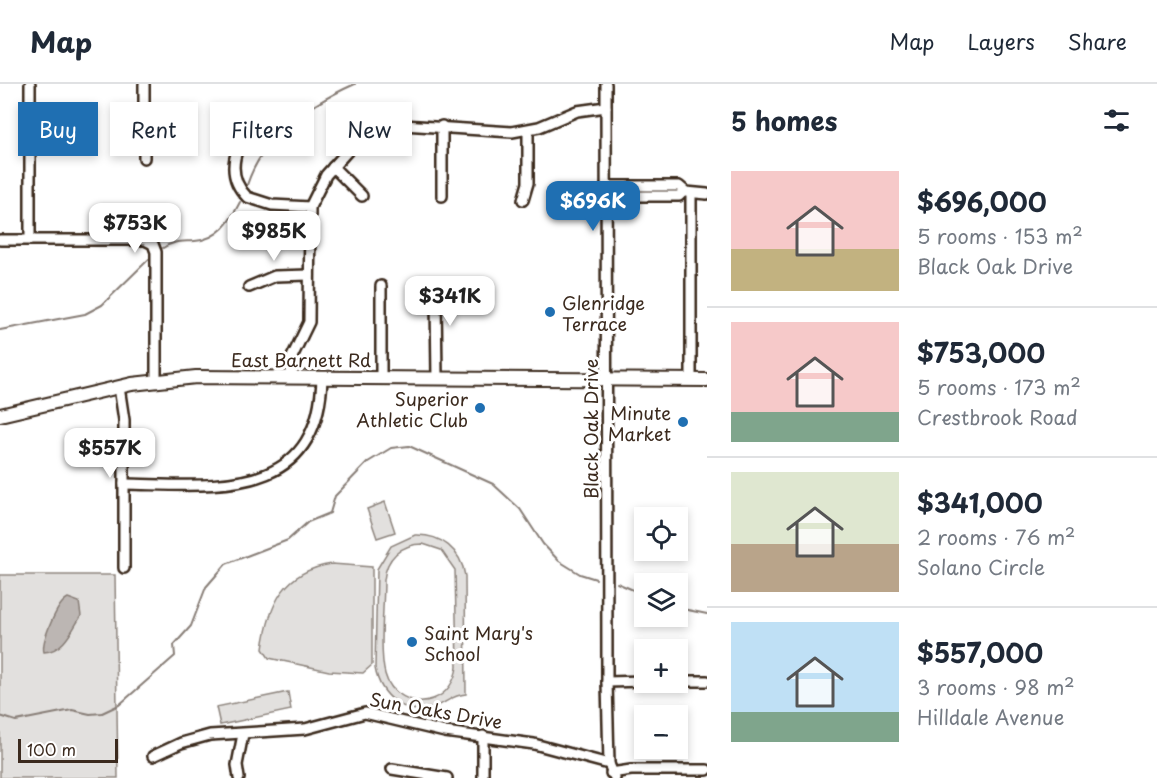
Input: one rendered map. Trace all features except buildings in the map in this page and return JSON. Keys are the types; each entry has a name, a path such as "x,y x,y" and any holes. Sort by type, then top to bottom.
{"main road":[{"name":"East Barnett Rd","path":"0,415 119,387 213,376 707,380"}],"street":[{"path":"30,84 30,240"},
{"path":"144,84 144,158"},
{"name":"Black Oak Drive","path":"606,84 607,682 612,772"},
{"path":"291,377 292,357 308,329 310,207 316,189 354,144 376,132 416,123 500,132 528,130 578,111 606,107"},
{"path":"442,126 442,196"},
{"path":"523,200 528,183 528,130"},
{"path":"235,156 234,175 248,197 272,205 310,207"},
{"path":"333,167 362,196"},
{"path":"606,191 679,186 687,192 707,194"},
{"path":"687,192 691,380"},
{"path":"0,240 145,240 153,244 156,256 156,381"},
{"path":"249,287 276,276 309,275"},
{"path":"431,284 436,298 436,379"},
{"path":"381,286 381,377"},
{"path":"124,484 227,485 254,480 272,472 300,449 313,428 321,398 322,377"},
{"path":"119,387 124,420 124,568"},
{"path":"607,682 634,681"},
{"path":"688,681 707,681"},
{"name":"Sun Oaks Drive","path":"153,756 199,738 305,729 365,712 431,730 545,746 612,772 704,773"},
{"path":"239,778 237,765 243,734"},
{"path":"483,736 483,778"},
{"path":"392,769 447,778"}],"shaded area":[{"path":"385,502 395,532 377,538 367,509"},
{"path":"415,535 433,537 454,551 465,576 466,694 424,710 405,707 389,696 382,687 375,668 377,569 391,546","holes":["423,544 441,550 455,570 457,667 452,682 442,694 433,699 418,701 397,693 385,674 382,641 385,572 391,559 408,547"]},
{"path":"332,564 372,567 372,665 363,673 329,671 269,658 263,649 269,618 281,593 301,574"},
{"path":"0,575 115,575 118,778 0,778"},
{"path":"68,598 79,602 81,616 62,644 51,651 44,652 45,640 51,623 59,607"},
{"path":"288,692 291,710 220,725 216,707"}],"waterway":[{"path":"247,185 254,167 276,137 321,101 355,84"},
{"path":"163,248 175,243 211,237 228,223 240,202"},
{"path":"0,330 85,314 102,305 149,259"},
{"path":"0,716 16,721 72,710 90,714 102,713 119,705 175,656 174,645 191,626 206,587 226,564 288,540 308,522 330,513 335,496 368,462 391,448 409,446 493,484 520,509 543,544 559,561 580,574 596,579"},
{"path":"617,583 634,590"},
{"path":"688,610 707,614"}],"place":[{"name":"Glenridge Terrace","path":"550,312"},
{"name":"Superior Athletic Club","path":"480,408"},
{"name":"Minute Market","path":"683,422"},
{"name":"Saint Mary's School","path":"412,642"}]}
